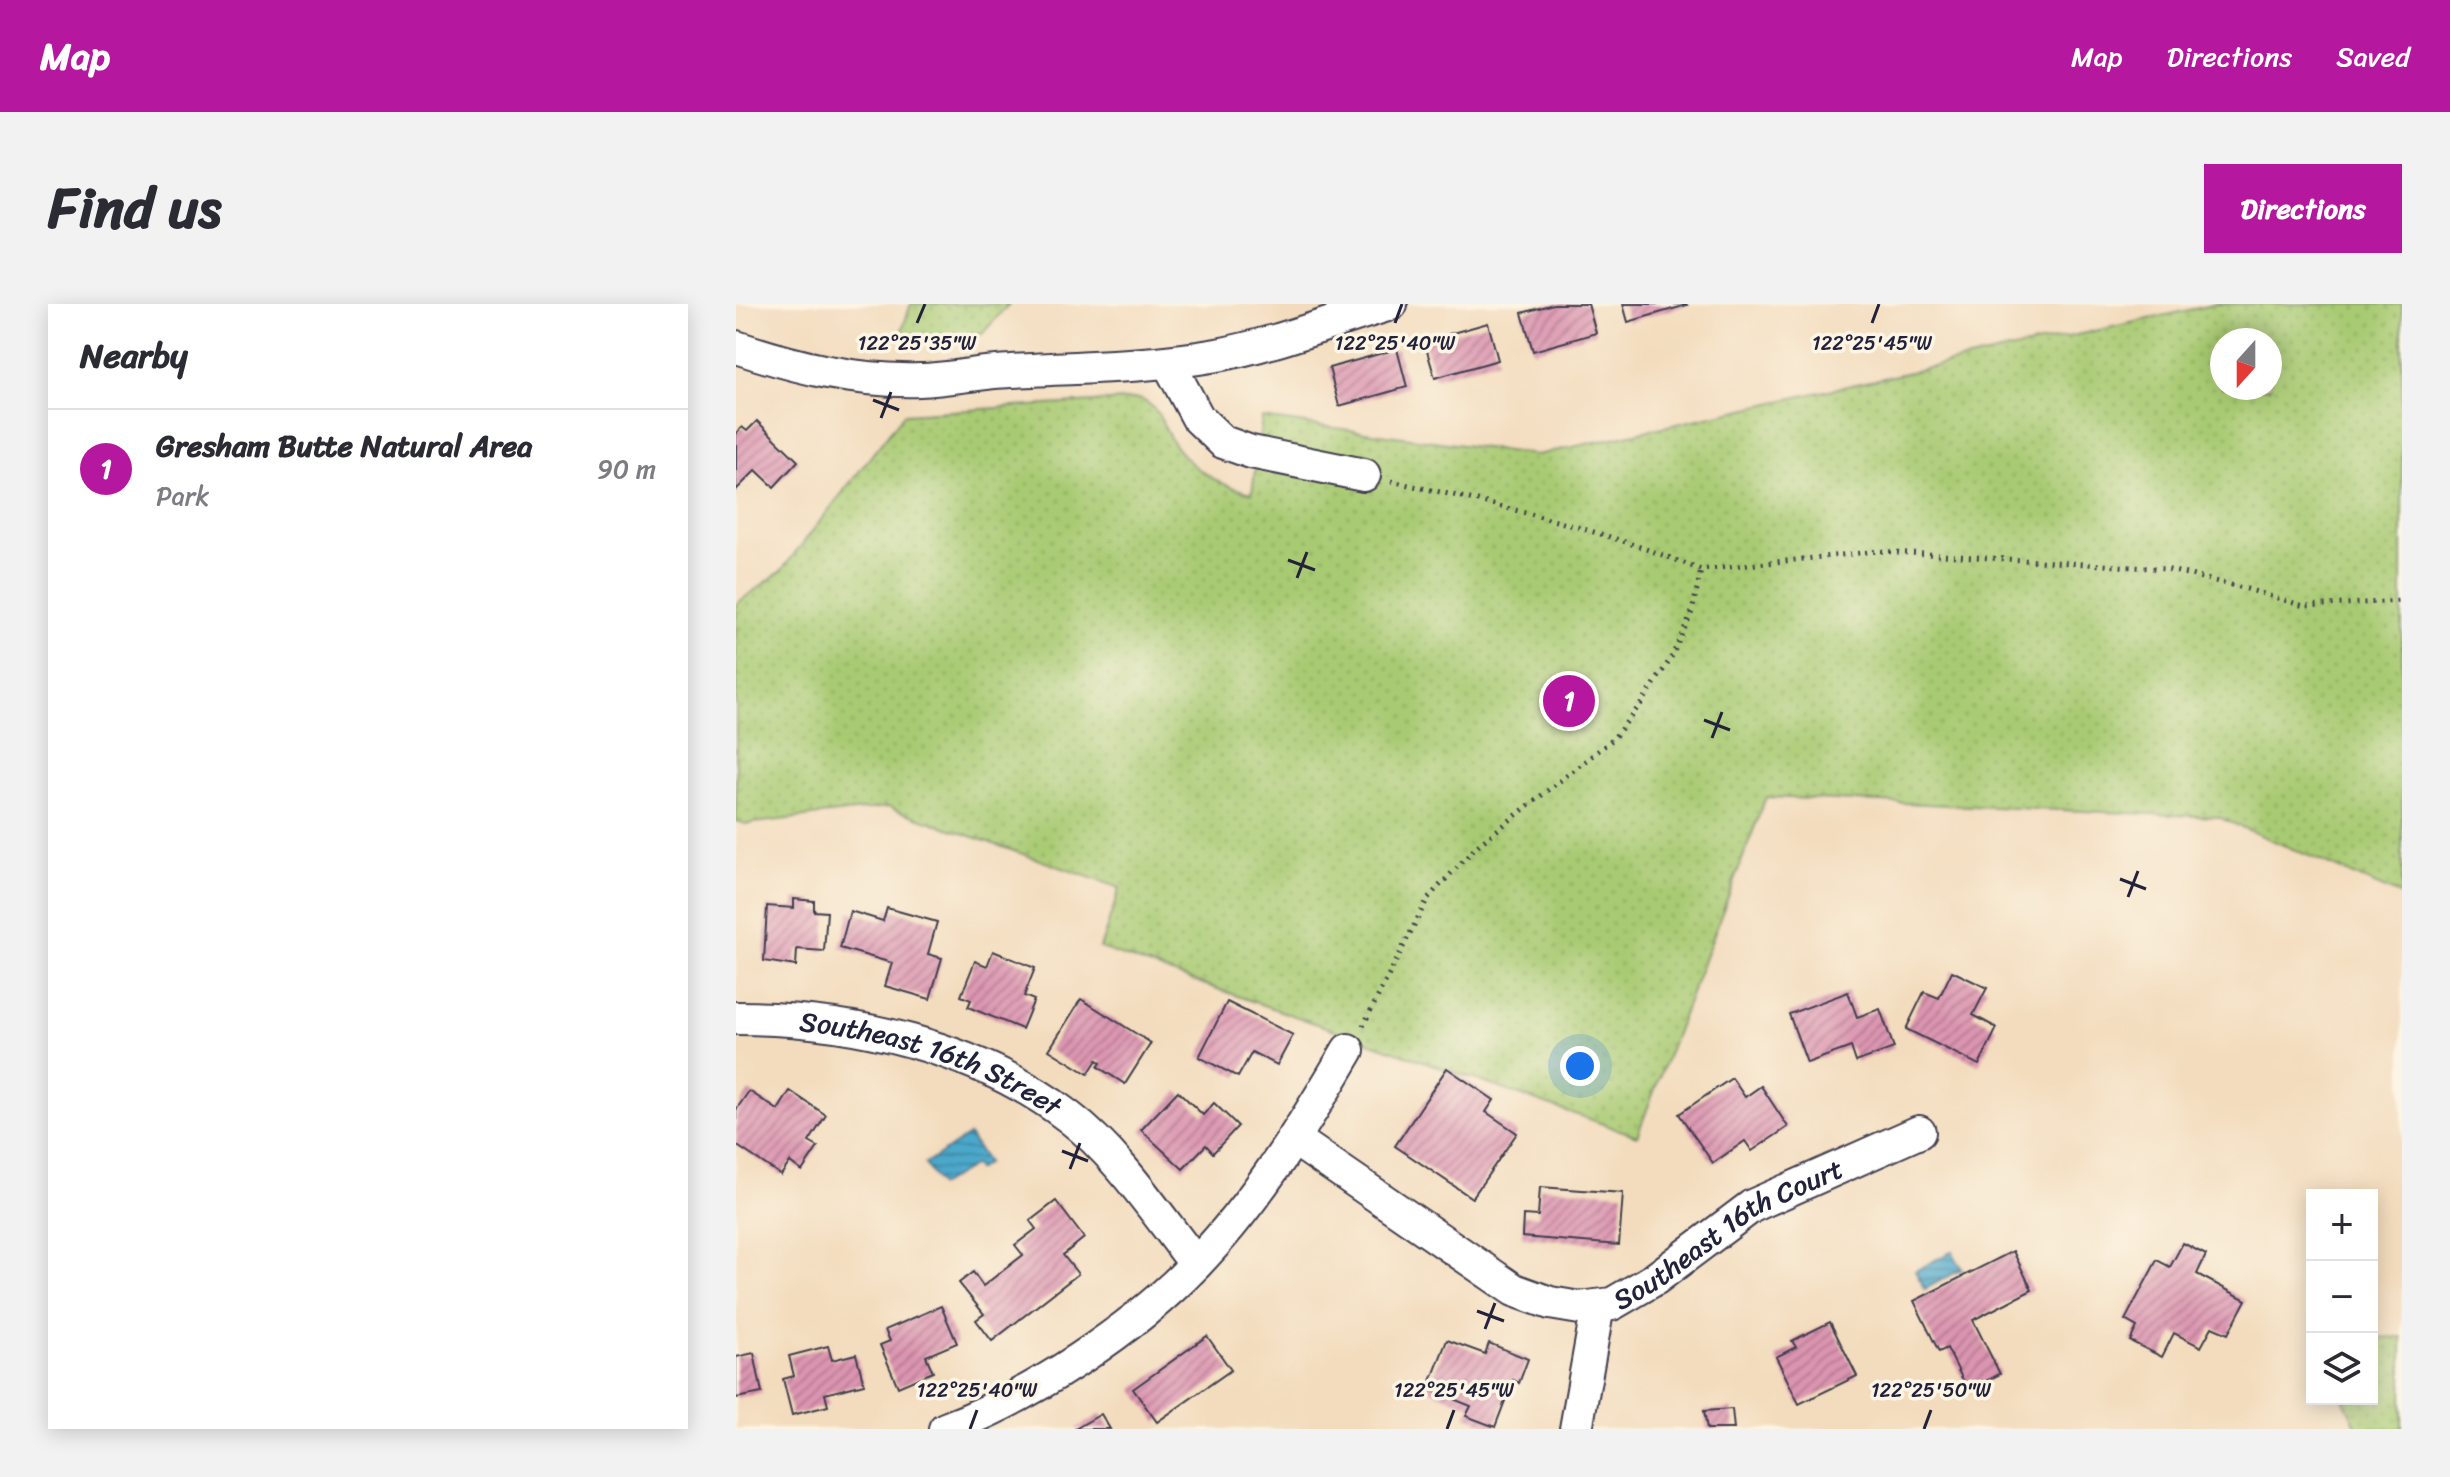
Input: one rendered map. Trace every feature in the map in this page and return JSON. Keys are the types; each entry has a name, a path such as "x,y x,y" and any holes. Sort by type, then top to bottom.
{"street":[{"path":"736,347 811,369 882,379 954,378 993,372 1168,362 1254,347 1391,304"},
{"path":"1168,362 1198,418 1223,442 1251,452 1364,475"},
{"name":"Southeast 16th Street","path":"736,1018 817,1022 856,1028 932,1048 1004,1078 1070,1117 1100,1146 1196,1264"},
{"path":"945,1429 998,1406 1071,1364 1139,1315 1196,1264 1225,1232 1294,1139 1348,1050"},
{"name":"Southeast 16th Court","path":"1294,1139 1514,1290 1550,1303 1580,1308 1612,1304 1655,1279 1752,1206 1919,1132"},
{"path":"1576,1429 1598,1306"}],"path":[{"path":"1364,475 1577,528 1701,570 1879,551 2166,569 2304,606 2402,601"},
{"path":"1348,1050 1428,898 1477,846 1513,815 1612,740 1644,700 1671,658 1692,612 1701,570"}],"green space":[{"path":"911,304 1009,304 982,334 899,339"},
{"path":"2216,304 2402,304 2402,896 2218,817 1766,797 1637,1136 1100,948 1120,888 888,807 746,824 736,821 736,604 781,571 904,414 1140,399 1155,410 1170,438 1195,467 1216,480 1252,493 1262,418 1537,455"},
{"path":"2402,1337 2402,1429 2358,1429 2346,1405 2378,1405 2378,1338"}],"water":[{"path":"969,1135 987,1163 977,1170 974,1165 939,1186 925,1164"},
{"path":"1952,1251 1962,1269 1925,1289 1915,1271"}],"building":[{"path":"1553,304 1588,304 1596,333 1533,351 1522,313"},
{"path":"1623,304 1686,304 1687,305 1628,322"},
{"path":"1488,323 1498,360 1435,378 1424,341"},
{"path":"1397,349 1407,387 1339,406 1329,368"},
{"path":"757,421 798,461 774,487 756,470 736,490 736,433 742,427 747,431"},
{"path":"794,899 814,901 814,911 827,912 824,951 797,949 796,966 764,961 767,906 794,908"},
{"path":"887,908 937,922 928,954 942,958 930,999 885,986 892,963 840,948 850,911 883,921"},
{"path":"993,951 1035,968 1024,996 1034,1000 1022,1029 968,1007 971,1000 961,996 975,961 987,966"},
{"path":"1952,971 1987,988 1973,1015 1997,1028 1979,1065 1906,1029 1924,992 1939,998"},
{"path":"1848,992 1857,1017 1880,1009 1894,1048 1856,1062 1851,1047 1807,1063 1789,1014"},
{"path":"1081,999 1151,1043 1125,1084 1098,1067 1101,1063 1097,1060 1088,1074 1049,1050"},
{"path":"1227,1002 1293,1035 1277,1065 1252,1052 1238,1077 1199,1057"},
{"path":"1447,1068 1494,1100 1486,1112 1517,1133 1472,1198 1395,1146"},
{"path":"1732,1078 1745,1097 1761,1086 1788,1127 1752,1151 1745,1141 1713,1163 1679,1114"},
{"path":"749,1091 778,1110 790,1091 826,1115 809,1142 818,1147 802,1171 790,1162 781,1175 736,1145 736,1110"},
{"path":"1178,1091 1203,1115 1214,1103 1238,1126 1213,1153 1206,1145 1183,1169 1141,1130"},
{"path":"1540,1187 1623,1193 1619,1245 1522,1237 1523,1215 1538,1216"},
{"path":"1056,1201 1084,1238 1063,1255 1078,1274 992,1341 976,1320 984,1314 959,1283 973,1272 983,1286 1023,1255 1015,1245 1036,1229 1030,1221"},
{"path":"2183,1243 2206,1255 2197,1274 2246,1300 2228,1334 2212,1327 2201,1347 2174,1333 2162,1357 2130,1341 2137,1327 2125,1320 2157,1260 2170,1267"},
{"path":"2013,1251 2032,1290 1973,1320 2000,1374 1968,1390 1947,1348 1939,1352 1914,1301"},
{"path":"941,1306 957,1343 926,1356 933,1372 898,1387 880,1345 890,1341 885,1330"},
{"path":"1830,1322 1857,1376 1799,1404 1776,1357 1796,1347 1792,1341"},
{"path":"1207,1336 1231,1370 1157,1422 1133,1389"},
{"path":"1447,1340 1485,1354 1489,1343 1528,1359 1519,1383 1513,1380 1495,1427 1466,1416 1471,1406 1428,1389"},
{"path":"828,1346 832,1360 856,1354 864,1384 825,1394 828,1406 792,1415 783,1379 794,1376 789,1356"},
{"path":"754,1353 762,1393 736,1398 736,1357"},
{"path":"1732,1409 1734,1429 1707,1429 1704,1411"},
{"path":"1101,1414 1110,1429 1075,1429"}],"place":[{"name":"Gresham Butte Natural Area","path":"1569,701"}]}
